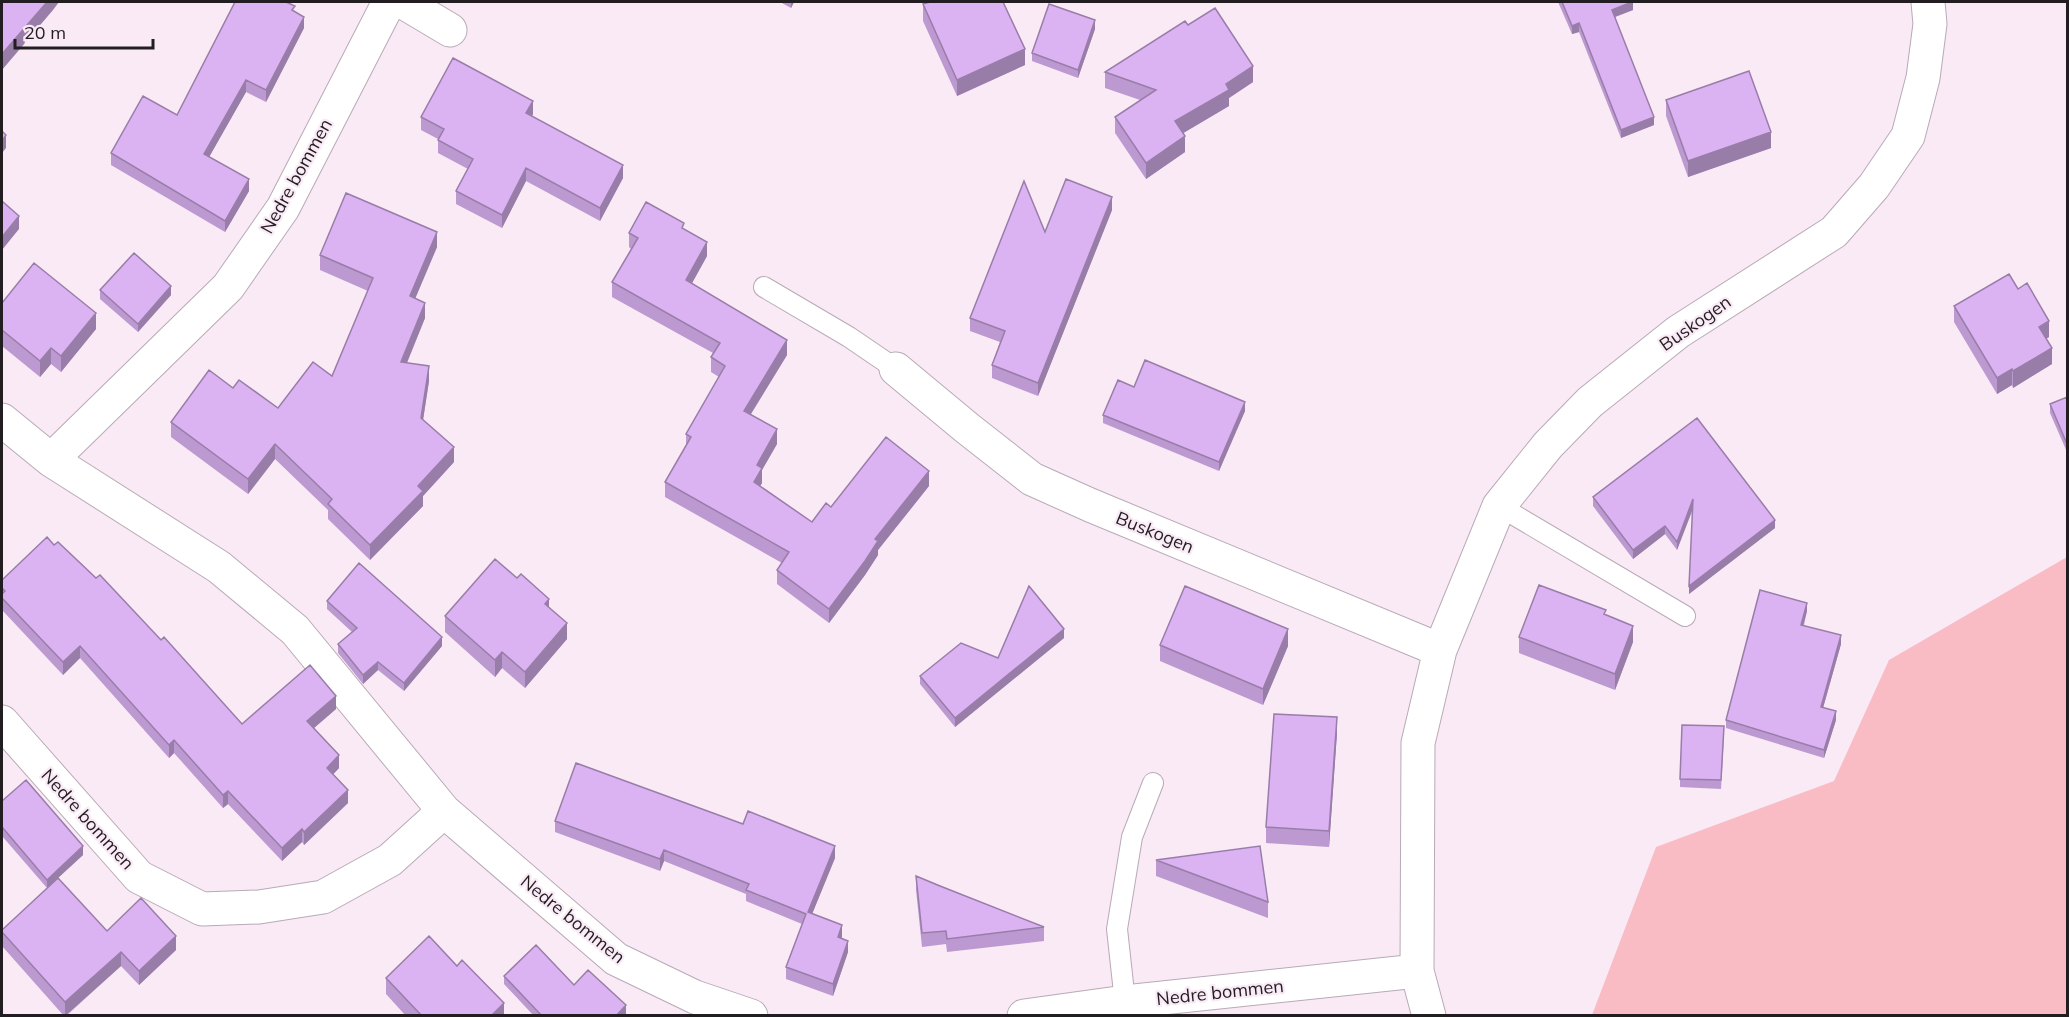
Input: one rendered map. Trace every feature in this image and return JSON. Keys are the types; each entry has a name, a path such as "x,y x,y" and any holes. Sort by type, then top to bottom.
{"street":[{"name":"Nedre bommen","path":"51,460 228,287 283,208 389,2"},
{"path":"403,2 450,30"},
{"name":"Buskogen","path":"1429,1016 1416,971 1418,743 1440,650 1499,506 1548,445 1590,402 1678,332 1834,232 1874,186 1908,136 1923,78 1930,24 1928,2"},
{"name":"Buskogen","path":"897,369 1032,479 1440,650"},
{"name":"Nedre bommen","path":"2,420 51,460 219,567 295,630 444,811 616,958 695,997 752,1016"},
{"name":"Nedre bommen","path":"2,722 139,877 202,909 259,907 323,897 390,860 444,811"},
{"name":"Nedre bommen","path":"1024,1016 1125,1002 1416,971"}],"lane":[{"path":"764,287 849,337 897,369"},
{"path":"1499,506 1685,616"},
{"path":"1125,1002 1117,929 1132,837 1153,783"}],"shaded area":[{"path":"2067,557 2067,1015 1592,1015 1656,847 1834,781 1889,660"}],"building":[{"path":"2,2 47,2 2,54"},
{"path":"235,2 286,2 295,6 292,10 304,17 266,90 246,80 204,154 249,179 225,221 111,153 143,96 177,115"},
{"path":"930,2 1003,2 1025,49 957,80 923,4"},
{"path":"1562,2 1632,2 1612,10 1654,117 1621,130 1579,23 1572,26"},
{"path":"1049,4 1095,20 1078,70 1032,53"},
{"path":"1215,8 1253,66 1226,84 1229,90 1175,121 1185,136 1146,163 1115,117 1156,90 1105,72 1185,21 1188,25"},
{"path":"453,58 533,101 526,113 623,165 600,208 526,168 502,215 456,191 473,159 438,140 444,129 421,117"},
{"path":"1749,71 1771,132 1688,161 1666,100"},
{"path":"1066,179 1112,197 1038,383 992,365 1005,331 970,318 1024,181 1045,232"},
{"path":"346,193 437,232 410,296 425,303 401,362 429,366 421,418 454,447 418,486 423,491 370,545 328,504 332,499 275,444 248,479 171,422 209,370 233,388 239,380 278,408 313,362 332,376 373,278 320,255"},
{"path":"2,201 19,216 2,237"},
{"path":"646,202 684,223 682,228 707,242 686,280 787,340 744,411 777,429 757,465 762,468 754,482 812,522 826,503 831,507 886,437 929,471 875,539 878,541 865,561 829,609 777,570 789,552 665,482 691,437 686,434 725,366 711,357 720,343 612,282 638,238 629,233"},
{"path":"134,253 171,286 138,324 100,290"},
{"path":"34,263 96,313 61,356 51,348 40,361 2,330 2,303"},
{"path":"2009,274 2018,289 2027,283 2049,321 2039,327 2052,348 1997,378 1954,306"},
{"path":"1145,360 1245,402 1219,462 1103,415 1118,380 1134,387"},
{"path":"2067,397 2067,444 2050,404"},
{"path":"1697,418 1775,520 1689,586 1693,499 1677,542 1665,526 1633,550 1593,497"},
{"path":"47,537 54,545 58,542 96,578 100,575 161,640 164,637 242,724 310,665 336,696 307,721 339,755 327,768 348,790 304,832 302,829 282,848 228,791 223,795 174,740 169,745 80,646 63,662 2,598 5,591 2,588 2,580"},
{"path":"495,559 517,578 521,574 549,599 545,604 567,623 525,672 502,652 495,660 445,616"},
{"path":"359,563 442,637 404,683 378,662 363,675 338,644 357,628 327,601"},
{"path":"1539,585 1606,610 1604,614 1633,626 1615,674 1519,637"},
{"path":"1029,586 1064,629 955,718 920,676 961,643 998,658"},
{"path":"1185,586 1288,629 1263,689 1160,645"},
{"path":"1760,590 1807,603 1801,625 1841,635 1821,707 1836,711 1824,750 1726,720"},
{"path":"1274,714 1337,717 1329,831 1266,827"},
{"path":"1682,725 1724,726 1721,780 1680,779"},
{"path":"576,763 743,824 748,811 835,846 808,912 842,925 838,937 848,941 833,984 786,967 806,914 746,890 749,884 664,850 660,859 555,821"},
{"path":"26,780 83,846 47,880 2,827 2,801"},
{"path":"1260,846 1268,902 1156,860"},
{"path":"916,876 1044,927 947,939 946,931 922,933"},
{"path":"58,878 107,931 141,898 176,936 139,971 121,952 65,1002 2,932"},
{"path":"429,936 457,966 462,960 504,1003 491,1016 422,1016 386,978"},
{"path":"536,945 574,985 588,970 626,1005 616,1016 542,1016 504,976"}]}
